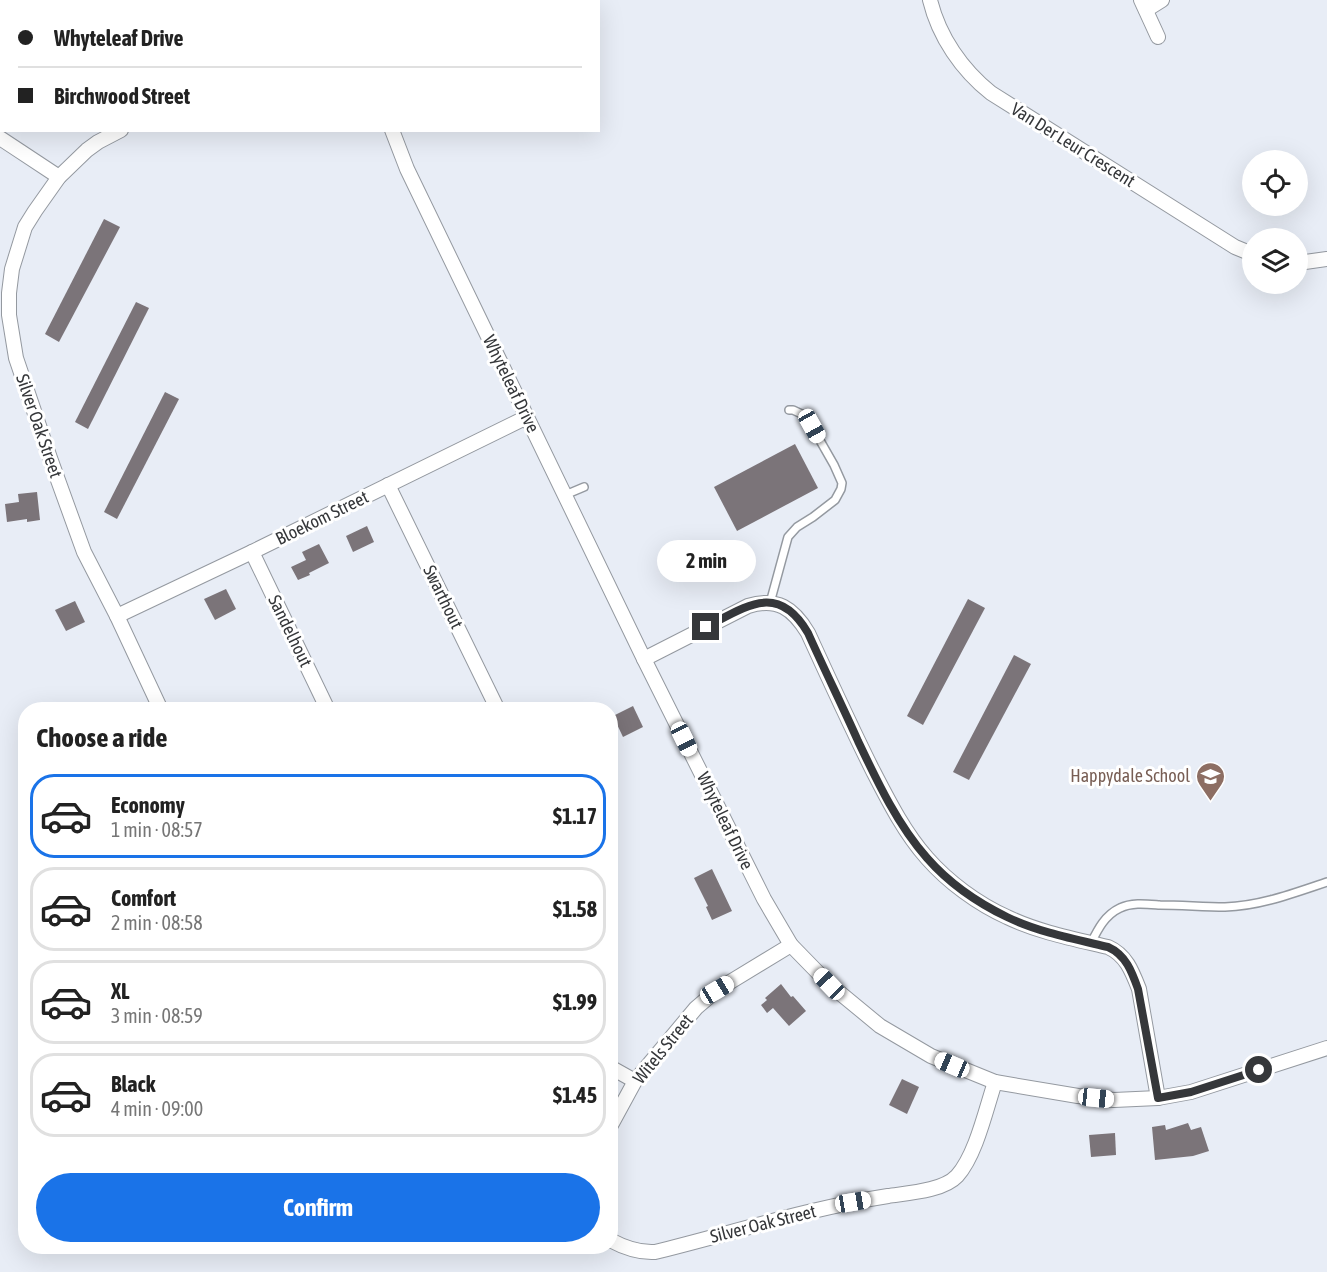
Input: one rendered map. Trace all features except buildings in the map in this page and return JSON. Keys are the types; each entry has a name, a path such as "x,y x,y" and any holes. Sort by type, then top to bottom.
{"street":[{"name":"Van Der Leur Crescent","path":"930,0 937,22 956,56 977,82 1242,250"},
{"path":"1158,37 1144,5 1162,0"},
{"name":"Silver Oak Street","path":"117,132 92,146 59,177 44,196 26,227 12,269 9,293 10,326 16,358 87,560 117,616 157,702"},
{"name":"Whyteleaf Drive","path":"393,132 406,169 644,659 764,899 791,945 829,984 880,1026 931,1056 995,1082 1078,1096 1114,1100 1158,1098 1191,1092 1327,1048"},
{"path":"0,138 59,177"},
{"path":"1308,262 1327,259"},
{"name":"Bloekom Street","path":"117,616 527,417"},
{"name":"Swarthout","path":"388,485 494,702"},
{"name":"Sandelhout","path":"252,552 324,702"},
{"path":"644,659 759,602 780,605 790,610 801,621 889,802 927,859 940,872 979,901 1008,918 1037,929 1116,950 1127,963 1138,989 1158,1098"},
{"name":"Witels Street","path":"618,1113 635,1082 679,1027 706,998 791,945"},
{"path":"618,1072 635,1082"},
{"name":"Silver Oak Street","path":"618,1244 628,1248 656,1252 853,1202 903,1194 948,1183 958,1175 975,1144 995,1082"}],"lane":[{"path":"770,603 788,537 835,500 842,483 806,416 789,410"},
{"path":"565,495 584,487"},
{"path":"1091,943 1099,926 1122,907 1137,904 1226,907 1244,905 1268,901 1327,882"}],"place":[{"name":"Happydale School","path":"1211,802"}],"route":[{"path":"706,627 759,602 780,605 790,610 801,621 889,802 900,822 927,859 955,884 1008,918 1037,929 1116,950 1127,963 1138,989 1158,1098 1191,1092 1259,1070"}]}
